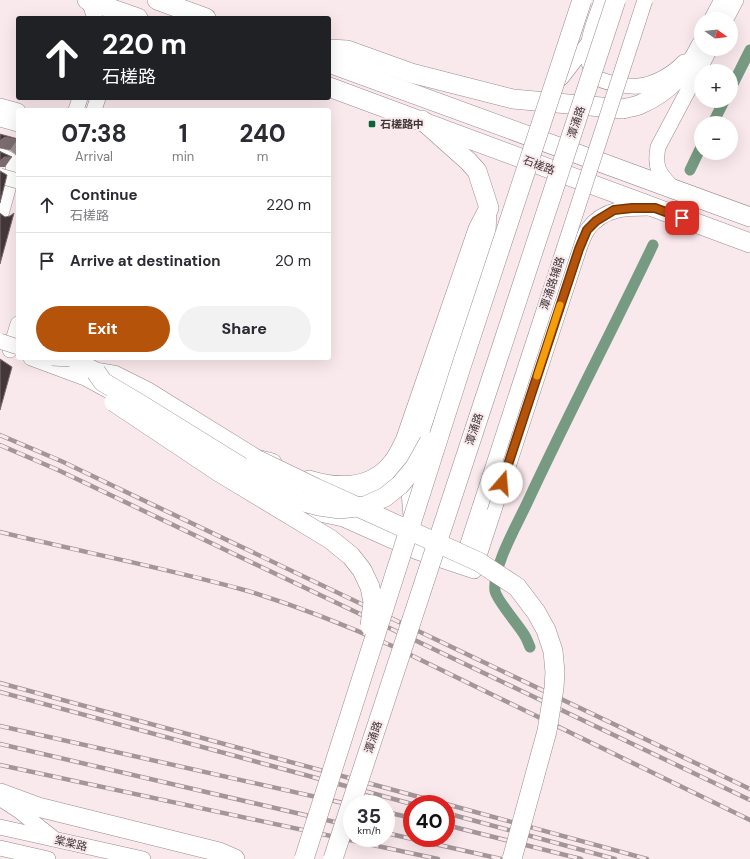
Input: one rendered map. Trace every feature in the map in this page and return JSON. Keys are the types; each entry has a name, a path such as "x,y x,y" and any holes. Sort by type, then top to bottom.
{"main road":[{"path":"157,0 201,16"},
{"path":"304,859 461,367 582,0"},
{"name":"潭涌路","path":"333,859 616,0"},
{"path":"718,12 724,0"},
{"path":"90,6 130,16"},
{"path":"331,49 347,50 411,73 513,99 622,109 640,105 663,92 690,64 695,56"},
{"path":"331,64 750,217"},
{"name":"石槎路","path":"331,88 422,120 750,243"},
{"path":"256,459 282,467 307,479 322,484 337,486 366,483 376,478 394,462 405,441 478,229 489,208 476,171 468,161 422,120"},
{"path":"62,360 96,372 114,375 148,392 256,459 479,562 517,587 536,612 546,630 553,651 556,672 547,731 512,859"},
{"path":"96,372 103,382 269,484 300,501 340,509 365,506 385,497 400,485 415,467 429,442 461,367"},
{"path":"99,392 219,472 330,539 351,556 362,570 370,588 373,602 370,628 359,685"},
{"path":"0,793 38,807 220,852 236,859"},
{"path":"515,859 518,839"}],"street":[{"path":"602,0 589,42 588,60 595,76 606,81 626,86 640,86 662,79 682,64 694,49"},
{"name":"潭涌路辅路","path":"461,566 645,0"},
{"path":"730,12 736,0"},
{"path":"513,99 543,92 562,77 589,42"},
{"path":"673,189 661,176 655,160 658,147 706,56"},
{"path":"0,106 16,110"},
{"path":"0,119 16,123"},
{"path":"0,156 9,160 14,164 14,167 0,218"},
{"path":"0,159 8,161 12,168 0,212"},
{"path":"0,176 16,180"},
{"path":"416,552 409,492 412,462 488,234 489,208"},
{"path":"62,360 85,378 299,508 321,515 343,519 416,552 474,571 579,249 587,230 596,221 614,210 655,208"},
{"path":"11,345 16,330"},
{"path":"62,360 116,384 307,496 333,501 361,493 382,485 402,473 412,462"},
{"path":"62,360 99,392"},
{"path":"0,798 55,839"},
{"name":"棠棠路","path":"0,827 143,859"},
{"name":"棠棠路","path":"0,848 48,859"}],"building":[{"path":"0,134 16,138 5,137 0,141"},
{"path":"0,151 12,157 4,157 0,161"},
{"path":"0,171 7,175 0,203"},
{"path":"0,213 5,217 14,213 0,264"},
{"path":"0,359 12,367 0,410"}],"waterway":[{"path":"738,74 750,50"},
{"path":"716,116 720,108"},
{"path":"690,170 695,160"},
{"path":"530,647 522,631 504,607 495,591 497,570 512,533 653,245"}],"railway":[{"path":"0,435 61,461 750,789"},
{"path":"0,445 58,470 750,800"},
{"path":"0,532 155,567 248,591 320,616 390,645 750,820"},
{"path":"0,683 412,795"},
{"path":"0,692 403,802"},
{"path":"0,726 343,803"},
{"path":"0,744 343,824"},
{"path":"0,765 438,859"},
{"path":"455,806 647,859"},
{"path":"395,814 403,816"},
{"path":"455,815 615,859"},
{"path":"455,827 581,859"},
{"path":"395,835 501,859"}],"slow traffic":[{"path":"537,376 560,305"}],"place":[{"name":"石槎路中","path":"372,124"}],"route":[{"path":"502,483 579,249 587,230 596,221 614,210 655,208 682,218"}]}
